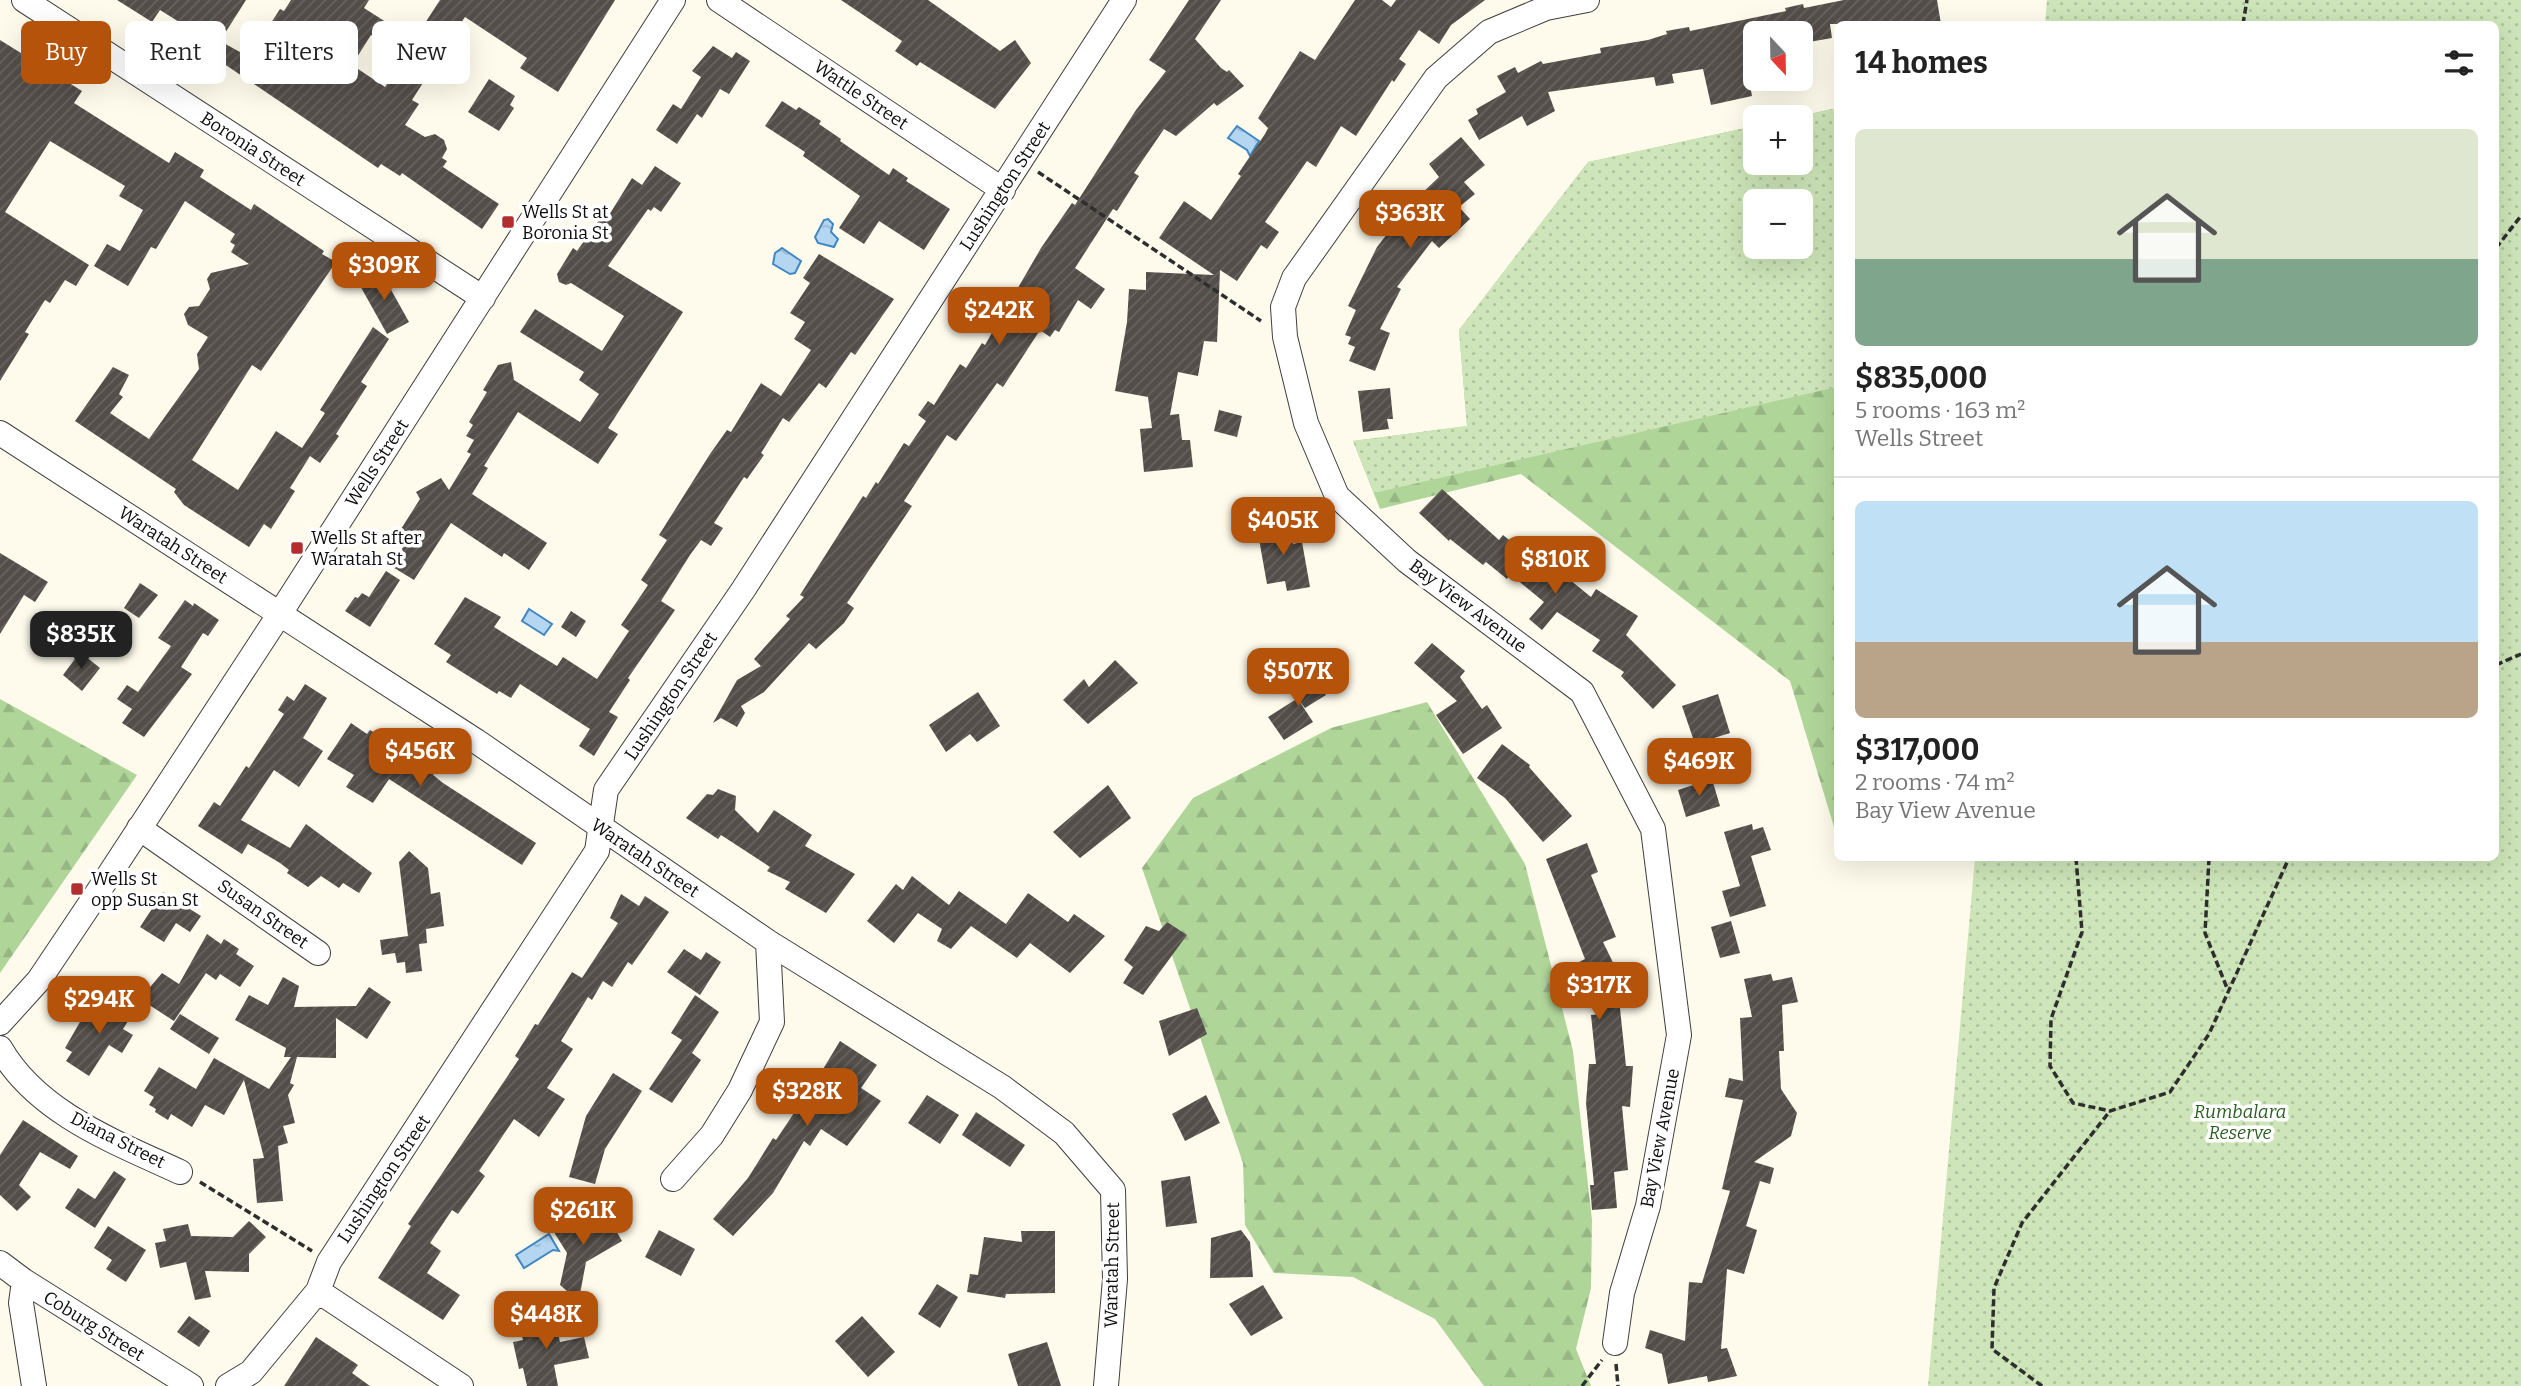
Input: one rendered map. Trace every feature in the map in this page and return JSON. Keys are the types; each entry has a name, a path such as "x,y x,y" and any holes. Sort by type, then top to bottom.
{"street":[{"name":"Boronia Street","path":"24,0 482,298"},
{"name":"Wells Street","path":"0,1023 39,980 139,828 279,615 673,0"},
{"name":"Wattle Street","path":"719,0 1003,190"},
{"name":"Lushington Street","path":"228,1386 251,1372 318,1291 329,1262 597,851 606,790 743,590 1124,0"},
{"name":"Bay View Avenue","path":"1587,0 1546,8 1489,32 1436,78 1294,278 1283,307 1285,337 1306,423 1337,496 1407,561 1582,692 1653,830 1679,1035 1648,1206 1622,1293 1615,1343"},
{"name":"Waratah Street","path":"0,433 476,741 768,942 1002,1087 1064,1133 1113,1190 1113,1383"},
{"name":"Susan Street","path":"139,828 318,953"},
{"path":"673,1179 712,1135 733,1102 772,1022 768,942"},
{"name":"Diana Street","path":"0,1048 19,1075 78,1124 180,1172"},
{"name":"Coburg Street","path":"0,1263 23,1281 191,1386"},
{"path":"23,1281 21,1303 33,1386"},
{"path":"318,1291 461,1386"}],"path":[{"path":"2244,21 2247,0"},
{"path":"1022,161 1285,337"},
{"path":"2499,244 2521,216"},
{"path":"2499,664 2521,654"},
{"path":"2076,861 2081,932 2051,1019 2050,1066 2073,1102 2110,1111 2170,1092 2209,1034 2288,861"},
{"path":"2209,861 2205,933 2228,989"},
{"path":"2042,1386 1992,1349 1994,1288 2022,1223 2110,1111"},
{"path":"180,1172 329,1262"}],"green space":[{"name":"Rumbalara Reserve","path":"2047,0 2521,0 2521,1386 1928,1386 1975,861 2499,861 2499,21 2045,21"},
{"path":"1834,109 1834,827 1790,681 1521,474 1380,509 1353,441 1467,426 1459,330 1588,162 1743,129 1743,175 1813,175 1813,113"},
{"path":"1834,109 1834,388 1374,493 1353,441 1467,426 1459,330 1588,162 1743,129 1743,175 1813,175 1813,113"},
{"path":"0,699 137,775 0,973"},
{"path":"1427,702 1525,864 1573,1051 1592,1220 1591,1288 1576,1349 1591,1386 1484,1386 1435,1319 1353,1277 1274,1273 1245,1225 1243,1163 1142,868 1193,798 1331,728"}],"water":[{"path":"1237,126 1259,141 1250,156 1247,150 1228,138"},
{"path":"828,219 833,224 831,232 838,239 834,247 818,243 815,237 824,220"},
{"path":"782,248 801,261 795,273 790,274 773,264 775,253"},
{"path":"529,609 552,624 544,635 522,621"},
{"path":"549,1234 559,1251 553,1250 524,1268 516,1255"}],"building":[{"path":"117,0 246,0 226,32 226,21 178,21 160,10 150,21"},
{"path":"291,0 369,0 364,8 384,21 372,21 372,36 358,56 358,21 272,21 280,9 284,11"},
{"path":"440,0 615,0 558,92 520,68 527,58 465,17 462,21 426,21"},
{"path":"841,0 928,0 1000,51 1015,40 1031,63 995,109 920,62 917,66 895,51 902,41"},
{"path":"1189,0 1221,0 1195,39 1221,68 1227,72 1229,70 1244,86 1217,106 1214,103 1176,136 1164,129 1134,173 1139,176 1117,211 1113,209 1075,268 1105,289 1091,309 1078,300 1059,332 1055,330 1050,337 1040,330 1003,387 997,383 956,441 947,435 904,501 912,506 847,603 854,608 844,623 816,649 809,643 764,692 741,706 745,713 737,727 721,718 713,723 737,680 761,666 754,659 790,619 786,616 804,597 800,595 863,496 866,498 876,482 878,484 904,443 909,446 926,421 918,415 928,401 934,405 960,364 966,368 982,343 985,345 1041,248 1072,203 1075,205 1136,110 1166,71 1149,60"},
{"path":"1355,0 1382,0 1391,7 1396,0 1485,0 1451,25 1439,44 1419,30 1399,59 1406,64 1394,82 1392,80 1356,136 1341,126 1316,167 1307,161 1265,222 1279,232 1267,249 1261,245 1237,281 1220,270 1217,342 1204,341 1198,376 1178,372 1170,415 1179,414 1182,440 1190,440 1193,467 1144,472 1140,429 1152,428 1148,397 1115,391 1127,322 1129,289 1146,290 1146,272 1214,275 1159,238 1184,201 1211,220 1265,134 1268,128 1258,118 1300,51 1315,60"},
{"path":"1844,0 1937,0 1940,21 1834,21 1834,24 1830,24 1832,38 1813,41 1813,21 1743,21 1743,91 1751,91 1752,96 1711,105 1703,69 1672,74 1674,83 1656,86 1654,77 1548,92 1555,111 1527,126 1522,116 1479,140 1468,120 1478,114 1476,109 1506,92 1497,76 1515,67 1518,73 1541,61 1543,64 1601,53 1600,48 1648,40 1667,34 1666,31 1689,27 1690,31 1786,11 1785,8 1803,4 1804,8"},
{"path":"0,40 21,53 21,84 71,84 82,91 74,103 169,163 175,152 204,170 200,177 251,210 254,204 336,262 261,371 252,365 192,460 238,490 276,431 302,448 325,413 320,410 373,327 389,339 361,382 367,386 336,434 339,436 320,463 310,456 290,488 295,491 271,529 264,524 249,547 184,505 174,492 176,489 75,421 113,367 129,375 119,394 123,397 110,413 149,439 199,369 197,354 208,337 188,325 184,314 189,307 199,306 210,289 207,279 211,273 249,264 231,252 235,245 230,242 235,234 185,201 156,249 151,247 128,286 94,266 107,244 120,251 143,210 119,196 125,186 50,141 5,212 89,265 76,286 65,280 50,303 45,300 25,332 29,334 0,381"},
{"path":"226,44 240,52 240,75 226,65"},
{"path":"713,46 732,58 736,52 750,61 729,94 720,89 702,118 697,114 677,144 656,130 673,104 681,109 701,77 692,71"},
{"path":"358,69 372,78 372,84 385,87 387,84 422,84 412,100 419,104 405,125 425,137 435,134 444,140 447,149 442,158 447,161 443,167 499,204 482,229 402,173 400,176 381,164 378,168 254,84 358,84"},
{"path":"489,79 515,96 510,105 514,108 499,131 468,112"},
{"path":"782,101 796,110 799,107 821,121 819,124 841,139 840,141 889,175 893,168 908,178 906,181 950,209 924,250 879,221 864,244 839,228 860,196 803,156 805,152 765,126"},
{"path":"1461,137 1485,165 1464,182 1475,194 1459,207 1470,219 1439,248 1432,241 1397,287 1401,289 1380,329 1390,333 1375,371 1349,361 1355,347 1348,344 1351,337 1345,335 1356,310 1348,306 1377,247 1398,220 1401,223 1422,202 1418,197 1439,177 1429,164"},
{"path":"655,166 681,183 661,212 654,207 651,211 648,209 608,266 683,312 608,428 618,434 598,464 518,412 484,466 488,468 472,494 547,543 529,570 504,553 502,557 451,523 414,580 391,566 411,535 401,529 420,499 416,492 441,478 449,490 471,454 467,452 474,440 466,436 473,425 469,422 487,392 483,390 498,365 511,362 514,380 580,422 599,394 579,380 584,372 520,332 535,309 602,351 624,316 571,283 566,285 559,282 557,274 573,248 577,251 601,217 606,220 632,178 642,185"},
{"path":"819,254 894,299 855,355 851,352 826,388 819,383 789,422 783,418 761,453 764,455 747,479 744,477 714,523 723,528 711,546 701,540 690,555 661,601 675,610 628,678 630,680 609,712 618,717 594,756 579,746 590,729 520,684 511,698 499,691 497,694 446,662 451,655 434,644 465,597 501,617 494,627 557,666 563,657 597,679 629,631 621,625 648,585 641,580 667,540 659,535 710,454 727,430 731,432 761,383 781,396 811,350 794,339 805,322 790,313 810,283 803,278"},
{"path":"380,270 409,322 387,334 358,282"},
{"path":"1390,388 1393,419 1387,419 1389,429 1363,432 1358,391"},
{"path":"1219,410 1242,416 1237,437 1214,431"},
{"path":"1442,489 1499,540 1503,535 1543,567 1548,562 1591,597 1596,589 1638,616 1626,635 1676,685 1653,709 1621,676 1624,672 1592,651 1600,640 1557,612 1542,630 1529,619 1544,602 1510,574 1507,579 1486,562 1483,565 1450,539 1449,541 1419,513"},
{"path":"1289,522 1293,544 1302,542 1310,587 1287,591 1285,581 1267,584 1257,528"},
{"path":"0,553 48,582 35,602 24,595 0,634"},
{"path":"386,571 400,580 370,627 345,611 355,597 358,598 362,593 369,597"},
{"path":"140,583 158,595 139,618 124,608"},
{"path":"185,600 219,620 208,636 203,633 181,667 192,674 144,737 122,723 132,709 117,699 127,685 138,692 171,646 158,638"},
{"path":"571,611 586,621 576,637 561,627"},
{"path":"1432,643 1465,671 1460,677 1482,709 1487,705 1502,728 1463,754 1436,715 1457,701 1414,663"},
{"path":"80,652 100,668 82,691 63,675"},
{"path":"1115,660 1138,683 1088,724 1063,700 1084,679 1089,687"},
{"path":"1312,673 1326,695 1305,708 1298,699 1313,722 1284,740 1268,717 1298,698 1291,688"},
{"path":"305,684 327,698 303,738 323,751 299,787 274,770 241,820 290,848 306,824 372,873 359,893 343,883 339,888 321,876 308,887 287,873 289,870 280,863 248,844 242,854 198,826 214,802 220,806 246,766 249,768 284,714 278,710 287,696 294,701"},
{"path":"978,692 1000,726 977,742 970,734 946,752 929,725"},
{"path":"1718,694 1730,733 1695,744 1682,706"},
{"path":"351,723 367,734 370,730 412,755 436,771 433,775 443,783 536,843 522,865 389,779 373,803 346,787 354,775 327,759"},
{"path":"1502,744 1530,765 1572,816 1543,842 1505,798 1477,778"},
{"path":"1712,779 1720,806 1686,817 1678,790"},
{"path":"1108,785 1131,818 1080,858 1053,832"},
{"path":"718,789 736,796 735,810 758,833 774,810 812,835 805,846 855,874 826,913 785,889 790,882 767,871 770,867 721,835 718,839 686,818 707,794 713,795"},
{"path":"1752,824 1753,830 1763,827 1771,850 1751,856 1766,906 1730,917 1722,891 1740,886 1724,832"},
{"path":"1587,843 1598,872 1591,875 1616,937 1603,942 1624,985 1618,989 1626,1066 1633,1066 1630,1107 1622,1106 1628,1170 1614,1172 1617,1208 1592,1210 1590,1185 1594,1185 1586,1103 1589,1064 1596,1064 1591,1015 1602,1014 1577,963 1585,959 1546,859"},
{"path":"409,851 428,868 431,894 440,892 444,926 426,929 427,943 419,944 422,971 406,973 405,962 397,963 395,953 382,955 380,940 408,936 399,862"},
{"path":"912,876 949,905 959,891 1006,924 1028,893 1068,922 1074,914 1105,936 1070,973 1030,943 1017,958 971,926 951,949 937,941 942,929 918,913 894,943 867,921 896,884 903,890"},
{"path":"163,892 201,916 190,932 176,923 164,942 140,927"},
{"path":"621,894 639,906 645,896 669,912 632,965 628,962 612,987 603,981 592,1000 588,997 561,1041 573,1049 547,1088 565,1099 539,1137 514,1119 479,1171 485,1176 458,1214 452,1210 430,1243 441,1251 427,1273 460,1295 443,1320 378,1278 411,1226 408,1224 519,1059 515,1056 535,1024 538,1025 572,972 582,978 618,923 610,918"},
{"path":"1731,921 1740,953 1720,958 1711,927"},
{"path":"1167,922 1187,935 1143,995 1123,983 1133,967 1124,960 1146,926 1159,931"},
{"path":"207,934 221,944 224,939 239,949 236,954 254,966 240,987 220,974 216,980 206,973 174,1021 140,999 162,973 179,984"},
{"path":"684,949 701,960 706,952 721,962 700,995 667,972"},
{"path":"1771,974 1773,981 1792,977 1798,1002 1782,1005 1784,1051 1779,1051 1781,1089 1797,1113 1791,1136 1754,1162 1774,1168 1770,1184 1760,1181 1746,1226 1757,1230 1744,1274 1727,1269 1721,1349 1727,1348 1737,1376 1708,1382 1707,1376 1668,1384 1662,1354 1645,1348 1650,1330 1685,1341 1689,1282 1702,1283 1730,1191 1722,1189 1743,1100 1725,1097 1729,1078 1743,1081 1740,1018 1752,1017 1744,979"},
{"path":"283,977 299,986 294,1007 356,1006 369,987 391,1002 367,1039 336,1018 336,1058 297,1057 290,1083 294,1085 288,1095 295,1123 283,1126 288,1143 278,1146 283,1201 257,1203 253,1159 264,1158 244,1080 224,1115 205,1105 192,1127 171,1114 168,1120 155,1112 156,1109 149,1105 154,1097 144,1091 159,1067 196,1089 214,1058 269,1089 291,1057 284,1057 286,1048 235,1020 249,995 268,1005"},
{"path":"695,995 719,1012 692,1053 701,1060 672,1103 649,1089 682,1040 671,1033"},
{"path":"110,999 133,1013 123,1029 133,1035 122,1053 109,1045 89,1076 66,1061 72,1052 65,1048 88,1008 99,1015"},
{"path":"1197,1008 1207,1034 1169,1056 1159,1021"},
{"path":"180,1014 219,1038 209,1054 170,1029"},
{"path":"840,1041 877,1065 861,1088 881,1101 847,1146 821,1129 810,1146 804,1141 773,1193 733,1236 713,1219 748,1178 773,1138 776,1140 800,1104 774,1088 785,1072 811,1089"},
{"path":"613,1073 642,1091 605,1149 595,1184 569,1177 586,1116"},
{"path":"927,1095 959,1115 940,1144 908,1123"},
{"path":"1206,1095 1220,1123 1185,1141 1172,1114"},
{"path":"976,1112 1025,1145 1010,1167 962,1135"},
{"path":"23,1120 78,1156 70,1169 40,1152 19,1185 31,1197 17,1211 0,1195 0,1155"},
{"path":"114,1171 126,1179 95,1228 65,1208 78,1188 95,1199"},
{"path":"1190,1176 1197,1223 1166,1227 1161,1181"},
{"path":"588,1208 581,1232 608,1217 622,1241 586,1262 580,1294 567,1291 560,1285 567,1253 552,1229"},
{"path":"249,1221 266,1237 249,1254 249,1272 205,1271 211,1297 195,1300 186,1262 160,1268 155,1243 166,1241 163,1229 188,1224 191,1236 233,1237"},
{"path":"108,1226 146,1250 126,1282 106,1269 112,1260 94,1248"},
{"path":"659,1230 695,1249 681,1276 645,1257"},
{"path":"1241,1230 1250,1242 1253,1277 1210,1278 1211,1238"},
{"path":"1021,1231 1055,1231 1055,1293 1006,1294 1005,1298 967,1292 970,1274 978,1275 984,1237 1022,1242"},
{"path":"937,1284 958,1297 940,1328 918,1314"},
{"path":"1263,1285 1283,1318 1251,1336 1229,1304"},
{"path":"554,1313 560,1342 584,1337 589,1358 554,1365 558,1386 527,1386 523,1368 519,1369 513,1342 523,1340 521,1332 526,1331 523,1320"},
{"path":"189,1316 210,1331 199,1347 177,1332"},
{"path":"862,1316 895,1352 868,1377 835,1341"},
{"path":"316,1337 358,1365 352,1373 370,1386 284,1386"},
{"path":"1047,1342 1061,1386 1018,1386 1008,1354"}],"place":[{"name":"Wells St at Boronia St","path":"508,222"},
{"name":"Wells St after Waratah St","path":"297,548"},
{"name":"Wells St opp Susan St","path":"77,889"}]}
